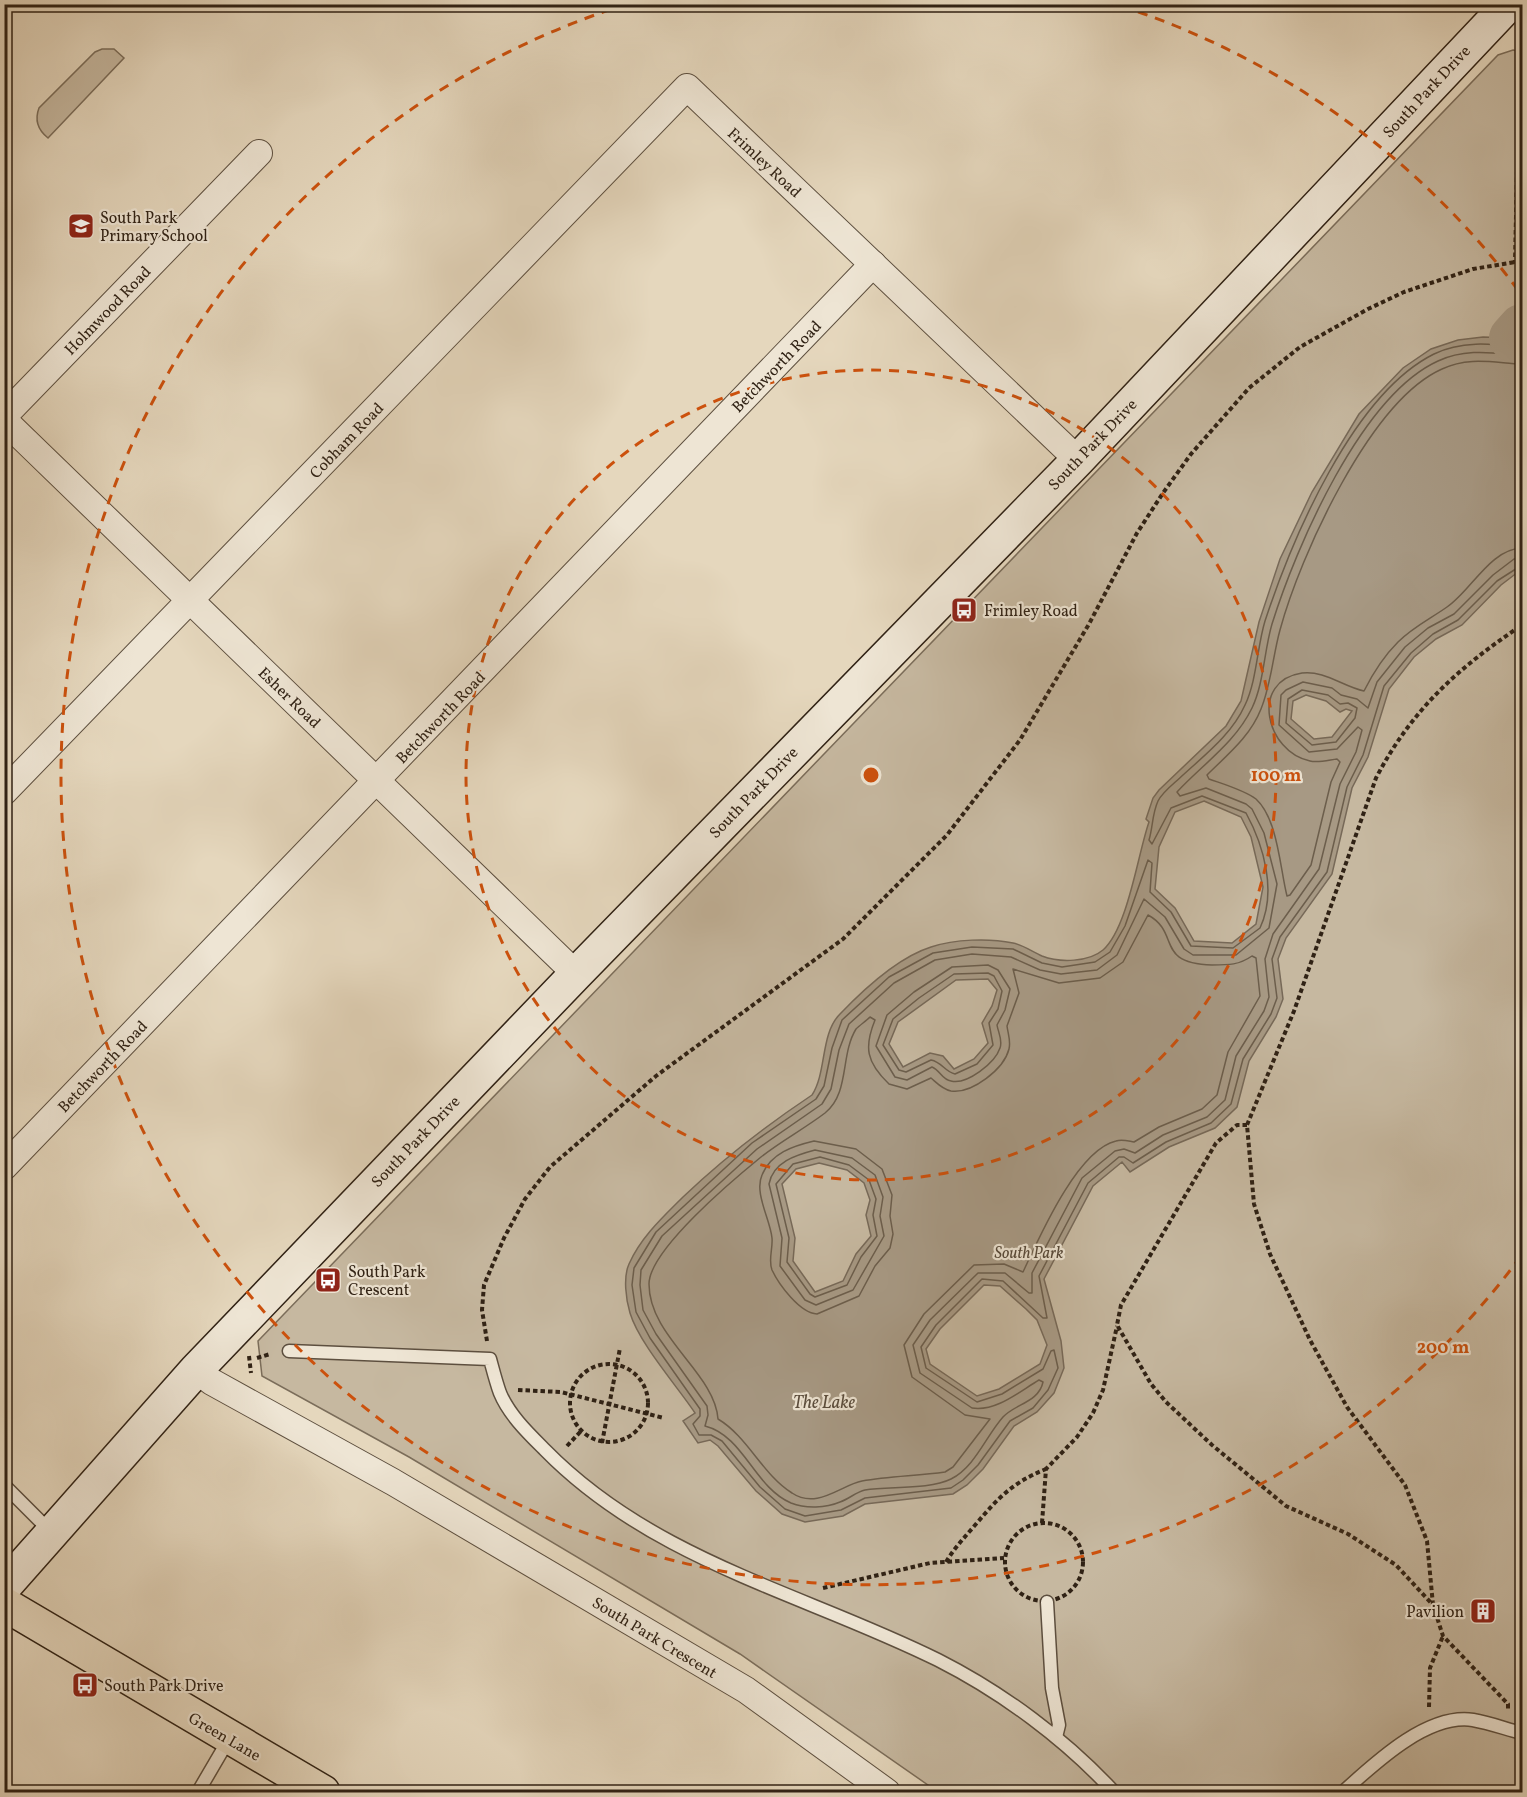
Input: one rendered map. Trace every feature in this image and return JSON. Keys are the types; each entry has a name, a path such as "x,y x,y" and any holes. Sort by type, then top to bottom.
{"main road":[{"name":"Green Lane","path":"4,1604 323,1792"}],"street":[{"name":"South Park Drive","path":"4,1587 239,1324 576,974 1515,16"},
{"name":"Frimley Road","path":"687,87 1078,460"},
{"name":"Cobham Road","path":"4,792 687,87"},
{"name":"Holmwood Road","path":"4,416 259,153"},
{"name":"Betchworth Road","path":"4,1167 377,783 873,264"},
{"name":"Esher Road","path":"4,420 576,974"},
{"name":"South Park Crescent","path":"196,1370 393,1482 746,1690 887,1792"}],"lane":[{"path":"289,1351 490,1359 501,1394 524,1429 554,1459 618,1510 723,1570 938,1660 988,1689 1056,1737 1114,1792"},
{"path":"4,1485 52,1533"},
{"path":"1047,1602 1053,1688 1059,1725 1056,1737"},
{"path":"1343,1792 1382,1757 1446,1721 1472,1720 1522,1733"},
{"path":"198,1792 229,1738"}],"path":[{"path":"1515,16 1515,262"},
{"path":"490,1359 482,1310 484,1286 504,1238 525,1199 550,1167 656,1076 843,939 947,835 1020,740 1089,624 1137,533 1163,494 1191,454 1249,388 1300,347 1368,309 1404,292 1473,269 1522,262"},
{"path":"1507,1729 1508,1704 1443,1636 1433,1605 1427,1541 1405,1485 1371,1442 1343,1399 1310,1340 1270,1254 1254,1203 1247,1125 1294,1011 1376,778 1391,749 1419,710 1449,679 1522,625"},
{"path":"946,1562 956,1545 996,1499 1027,1477 1046,1470 1077,1437 1093,1413 1103,1390 1121,1305 1216,1143 1237,1125 1247,1125"},
{"path":"239,1324 246,1339 253,1386 268,1413"},
{"path":"1117,1325 1151,1384 1166,1402 1212,1445 1286,1506 1348,1534 1396,1565 1433,1605"},
{"path":"602,1443 620,1348"},
{"path":"607,1364 617,1365 629,1369 642,1383 649,1401 648,1413 639,1429 626,1440 602,1443 590,1438 575,1423 570,1404 571,1394 580,1377 588,1370 607,1364"},
{"path":"501,1394 515,1390 571,1394 664,1418"},
{"path":"1042,1523 1046,1470"},
{"path":"1042,1523 1060,1526 1073,1535 1081,1547 1084,1562 1081,1577 1074,1589 1061,1599 1047,1602 1030,1600 1016,1590 1006,1575 1004,1558 1009,1544 1018,1532 1031,1525 1042,1523"},
{"path":"796,1601 799,1592 930,1563 1004,1558"},
{"path":"1433,1727 1428,1701 1430,1668 1443,1636"}],"green space":[{"path":"102,49 114,49 124,58 48,138 38,125 39,108 95,52"},
{"name":"South Park","path":"1513,50 1522,52 1522,1792 938,1792 740,1654 409,1457 262,1376 258,1341 1498,55"}],"water":[{"name":"The Lake","path":"1483,337 1513,338 1522,342 1522,569 1501,585 1462,625 1436,639 1414,657 1389,689 1368,757 1352,788 1332,874 1286,938 1278,959 1283,999 1276,1017 1249,1061 1237,1107 1215,1128 1169,1147 1130,1172 1122,1162 1093,1186 1044,1279 1061,1341 1064,1368 1054,1393 1037,1412 1014,1426 983,1469 967,1485 953,1494 865,1504 843,1516 805,1522 782,1514 756,1491 718,1446 710,1440 698,1443 683,1421 695,1413 650,1351 630,1313 626,1282 627,1269 634,1254 653,1228 699,1182 745,1143 812,1095 817,1086 826,1042 834,1022 859,995 894,966 931,947 961,941 1004,941 1042,956 1066,960 1090,957 1103,950 1112,939 1126,908 1149,822 1146,819 1153,798 1226,726 1241,701 1259,622 1280,559 1312,492 1359,414 1403,368 1431,349 1458,340","holes":["1306,695 1326,701 1340,712 1346,709 1352,711 1332,737 1314,739 1291,719 1293,701","1204,801 1241,817 1251,837 1263,887 1256,924 1232,943 1194,941 1175,908 1155,889 1159,847 1175,812","988,979 997,990 992,1006 982,1023 988,1043 974,1059 954,1069 943,1056 930,1053 903,1067 889,1044 898,1022 956,980","819,1163 847,1170 864,1183 870,1200 866,1215 871,1236 856,1254 843,1281 815,1292 793,1261 795,1238 782,1184 796,1169","984,1285 1000,1286 1026,1309 1037,1320 1047,1345 1040,1364 999,1389 977,1396 930,1364 926,1349 940,1329"]}],"waterway":[{"path":"1513,338 1522,328"}],"place":[{"name":"South Park Primary School","path":"81,226"},
{"name":"Frimley Road","path":"964,610"},
{"name":"South Park Crescent","path":"328,1280"},
{"name":"Pavilion","path":"1483,1611"},
{"name":"South Park Drive","path":"85,1685"}]}
